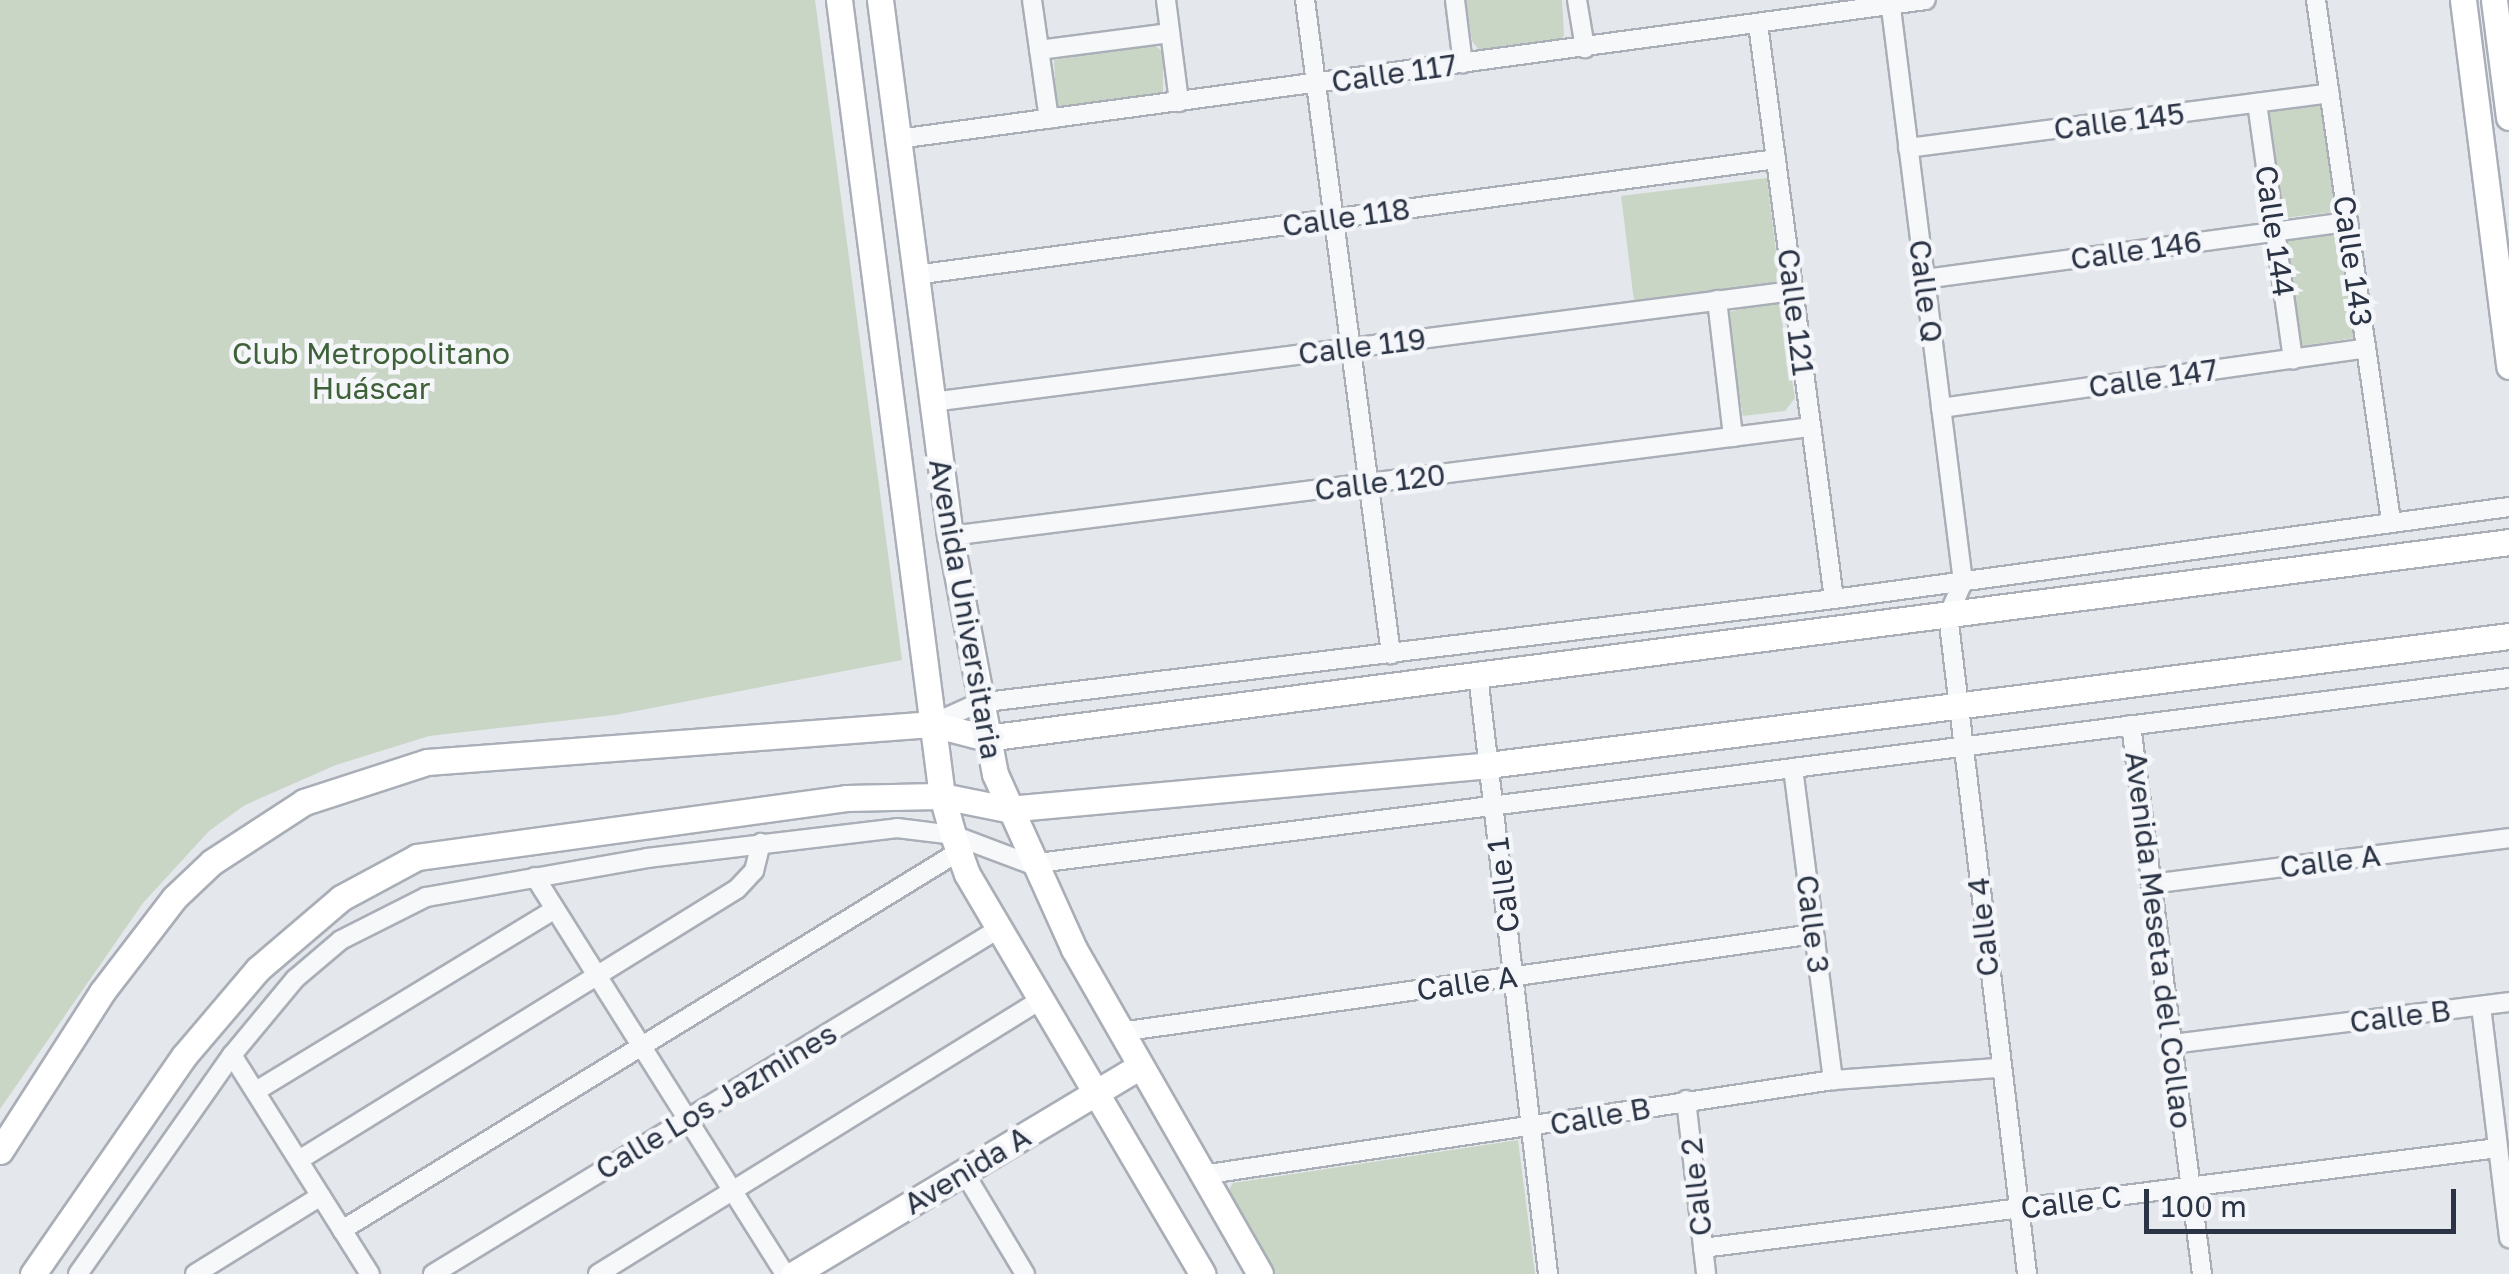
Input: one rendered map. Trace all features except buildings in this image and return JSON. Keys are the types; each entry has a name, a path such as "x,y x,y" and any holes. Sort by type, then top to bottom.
{"main road":[{"name":"Avenida Universitaria","path":"839,0 932,724 942,796 955,843 1000,928 1203,1274"},
{"name":"Avenida Universitaria","path":"880,0 950,536 978,703 1007,809 1030,864 1120,1032 1260,1274"},
{"path":"2463,0 2509,366"},
{"path":"2494,0 2509,117"},
{"path":"0,1151 102,992 174,898 226,851 304,802 427,762 932,724 986,738 2509,542"},
{"path":"33,1274 184,1056 236,994 327,910 382,872 452,850 846,798 942,796 1007,809 1488,766 2509,636"},
{"name":"Avenida A","path":"794,1274 1140,1066"}],"street":[{"path":"1032,0 1049,119"},
{"path":"1166,0 1179,102"},
{"path":"1305,0 1392,654"},
{"path":"1455,0 1463,64"},
{"path":"1577,0 1585,48"},
{"name":"Calle 117","path":"898,139 1926,0"},
{"name":"Calle 143","path":"2316,0 2391,521"},
{"name":"Calle Q","path":"1890,3 1963,582"},
{"name":"Calle 121","path":"1758,24 1834,599"},
{"path":"1039,50 1170,32"},
{"name":"Calle 145","path":"1908,148 2329,93"},
{"name":"Calle 144","path":"2257,103 2293,359"},
{"name":"Calle 118","path":"915,276 1776,159"},
{"name":"Calle 146","path":"1925,279 2348,222"},
{"name":"Calle 119","path":"932,402 1793,291"},
{"path":"1716,300 1733,437"},
{"name":"Calle 147","path":"1941,408 2366,348"},
{"name":"Calle 120","path":"950,536 1811,427"},
{"path":"932,724 978,703 1834,599 2509,506"},
{"path":"1948,615 1963,582"},
{"name":"Calle 4","path":"1948,615 1998,1068 2027,1274"},
{"name":"Calle 1","path":"1478,675 1528,1129 1548,1274"},
{"path":"78,1274 232,1055 295,979 370,922 426,897 761,843 897,828 1030,864 2509,678"},
{"name":"Avenida Meseta del Collao","path":"2131,726 2202,1274"},
{"name":"Calle 3","path":"1793,768 1833,1080"},
{"name":"Calle A","path":"2152,884 2509,838"},
{"path":"299,1160 749,880 761,843"},
{"path":"342,1230 955,843"},
{"path":"535,877 786,1274"},
{"path":"256,1091 556,909"},
{"name":"Calle Los Jazmines","path":"433,1274 1000,928"},
{"name":"Calle A","path":"1120,1032 1814,934"},
{"path":"598,1274 1042,999"},
{"name":"Calle B","path":"2172,1044 2509,1002"},
{"path":"2481,1006 2509,1238"},
{"path":"232,1055 370,1274"},
{"name":"Calle B","path":"1202,1175 1528,1129 1686,1100 1833,1080 1998,1068"},
{"name":"Calle 2","path":"1686,1100 1706,1274"},
{"name":"Calle C","path":"1702,1248 2498,1148"},
{"path":"964,1172 1025,1274"},
{"path":"195,1274 322,1196"}],"green space":[{"name":"Club Metropolitano Huáscar","path":"0,0 815,0 902,660 615,715 429,736 336,765 245,805 209,831 143,903 0,1109"},
{"path":"1466,0 1562,0 1564,35 1561,41 1480,51 1472,41"},
{"path":"1153,44 1163,52 1163,97 1063,110 1056,104 1054,60"},
{"path":"2326,103 2339,211 2282,218 2268,110"},
{"path":"1767,178 1780,285 1634,303 1621,196"},
{"path":"2338,232 2355,338 2302,346 2286,240"},
{"path":"1778,299 1795,398 1785,411 1743,416 1726,313"},
{"path":"1518,1140 1535,1274 1271,1274 1227,1193 1233,1183"}]}
